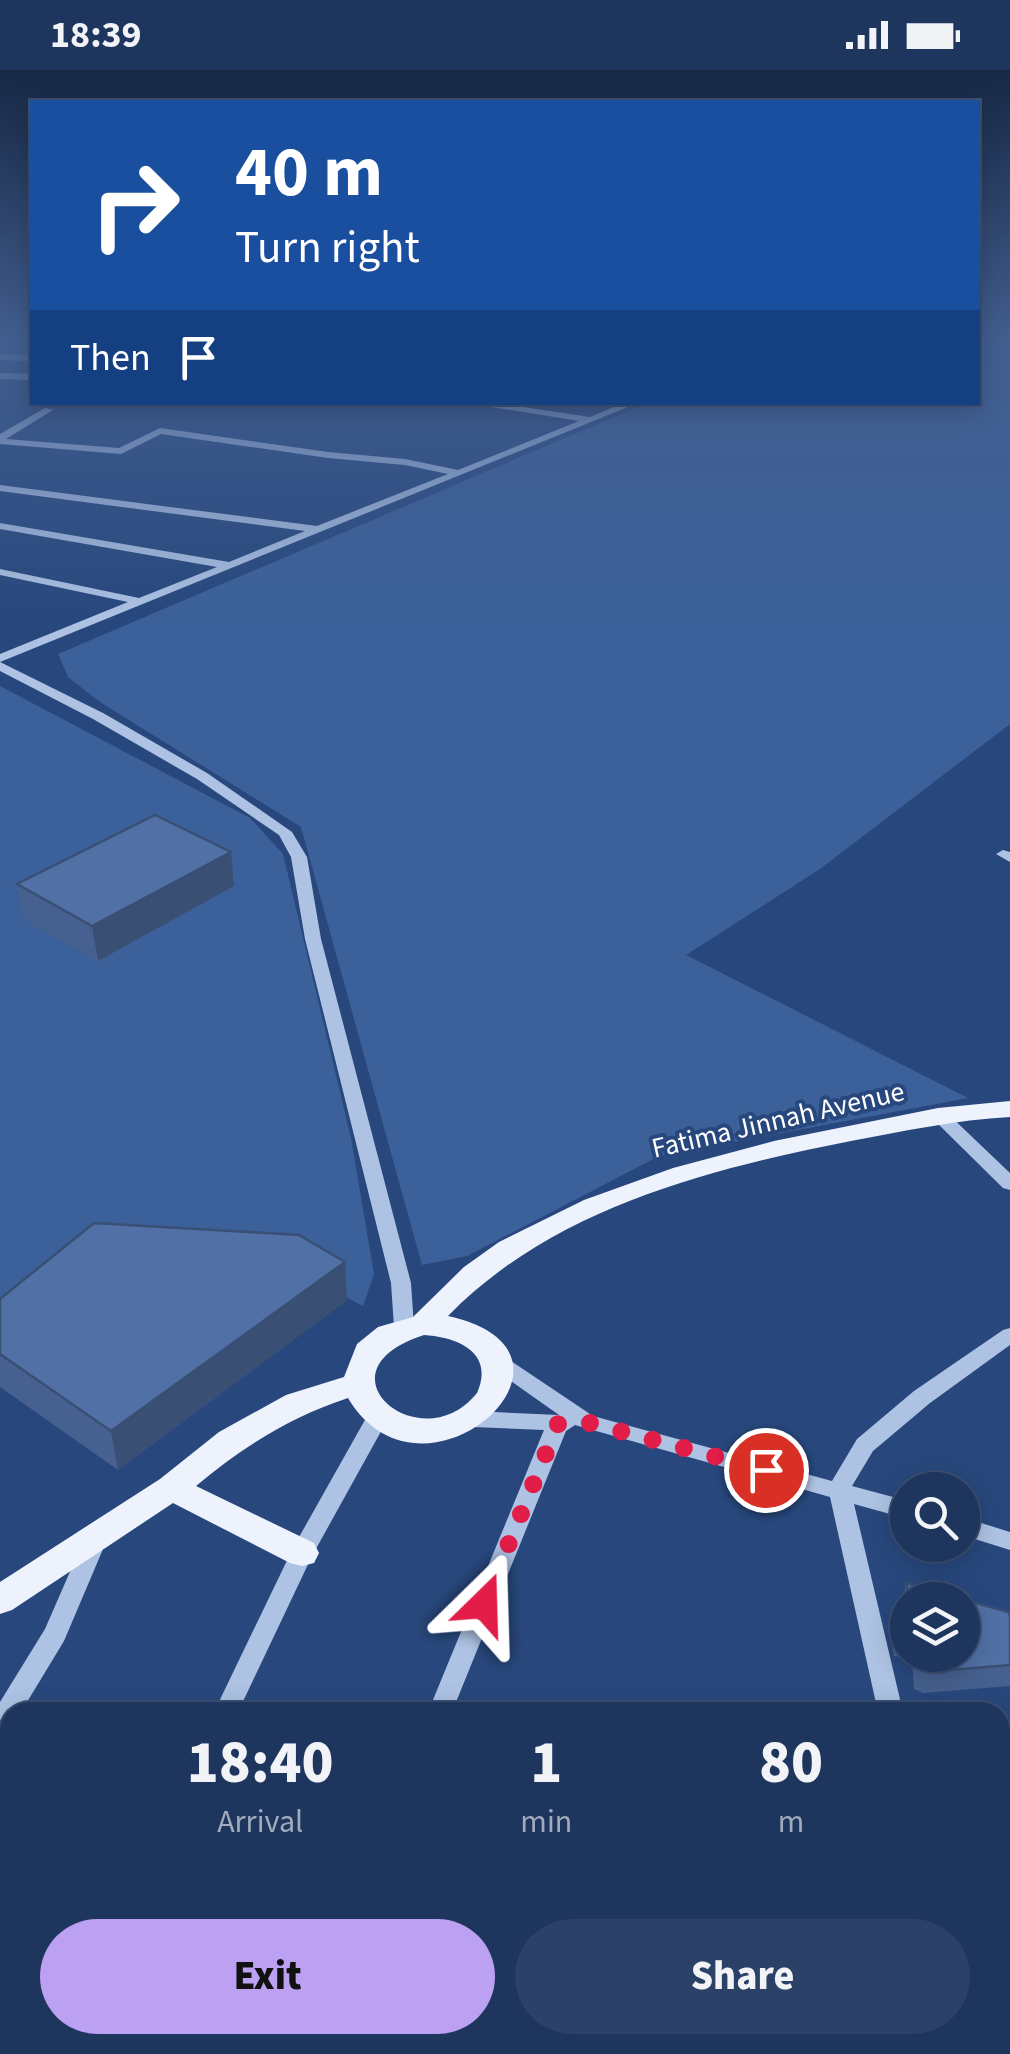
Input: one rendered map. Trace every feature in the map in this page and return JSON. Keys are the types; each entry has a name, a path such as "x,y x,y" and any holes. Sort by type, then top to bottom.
{"main road":[{"name":"Fatima Jinnah Avenue","path":"414,1326 507,1250 650,1182 790,1144 940,1116 1010,1109"},
{"path":"414,1326 448,1326 470,1333 487,1346 498,1362 500,1382 492,1401 472,1419 425,1430 399,1427 378,1417 363,1402 356,1384 357,1367 366,1350 383,1337 414,1326"},
{"path":"0,1600 170,1488 230,1440 297,1403 356,1384"},
{"path":"170,1488 302,1552"}],"street":[{"path":"0,440 121,451 157,433"},
{"path":"174,433 328,456 405,462 458,473"},
{"path":"0,658 560,433"},
{"path":"0,488 314,529"},
{"path":"0,526 227,565"},
{"path":"0,572 139,601"},
{"path":"0,666 202,776 285,832 299,857 313,939 414,1326"},
{"path":"940,1116 1010,1184"},
{"path":"889,1702 838,1489 865,1445 922,1397 1010,1335"},
{"path":"498,1362 586,1422"},
{"path":"231,1702 302,1552 378,1417"},
{"path":"472,1419 586,1422 890,1505"},
{"path":"444,1702 558,1424"},
{"path":"980,1532 1010,1541"},
{"path":"14,1702 56,1634 96,1537"}],"shaded area":[{"path":"578,433 1010,433 1010,724 820,869 686,955 968,1098 659,1156 467,1256 422,1265 301,827 100,702 68,677 58,654"},
{"path":"0,686 250,818 283,854 351,1138 374,1274 363,1306 302,1274 0,1305"}],"building":[{"path":"155,815 231,852 92,926 17,884"},
{"path":"94,1223 299,1235 345,1262 111,1431 0,1354 0,1299"},
{"path":"980,1604 1010,1616 1010,1665 980,1668"}],"route":[{"path":"484,1604 558,1424 586,1422 766,1470"}]}
